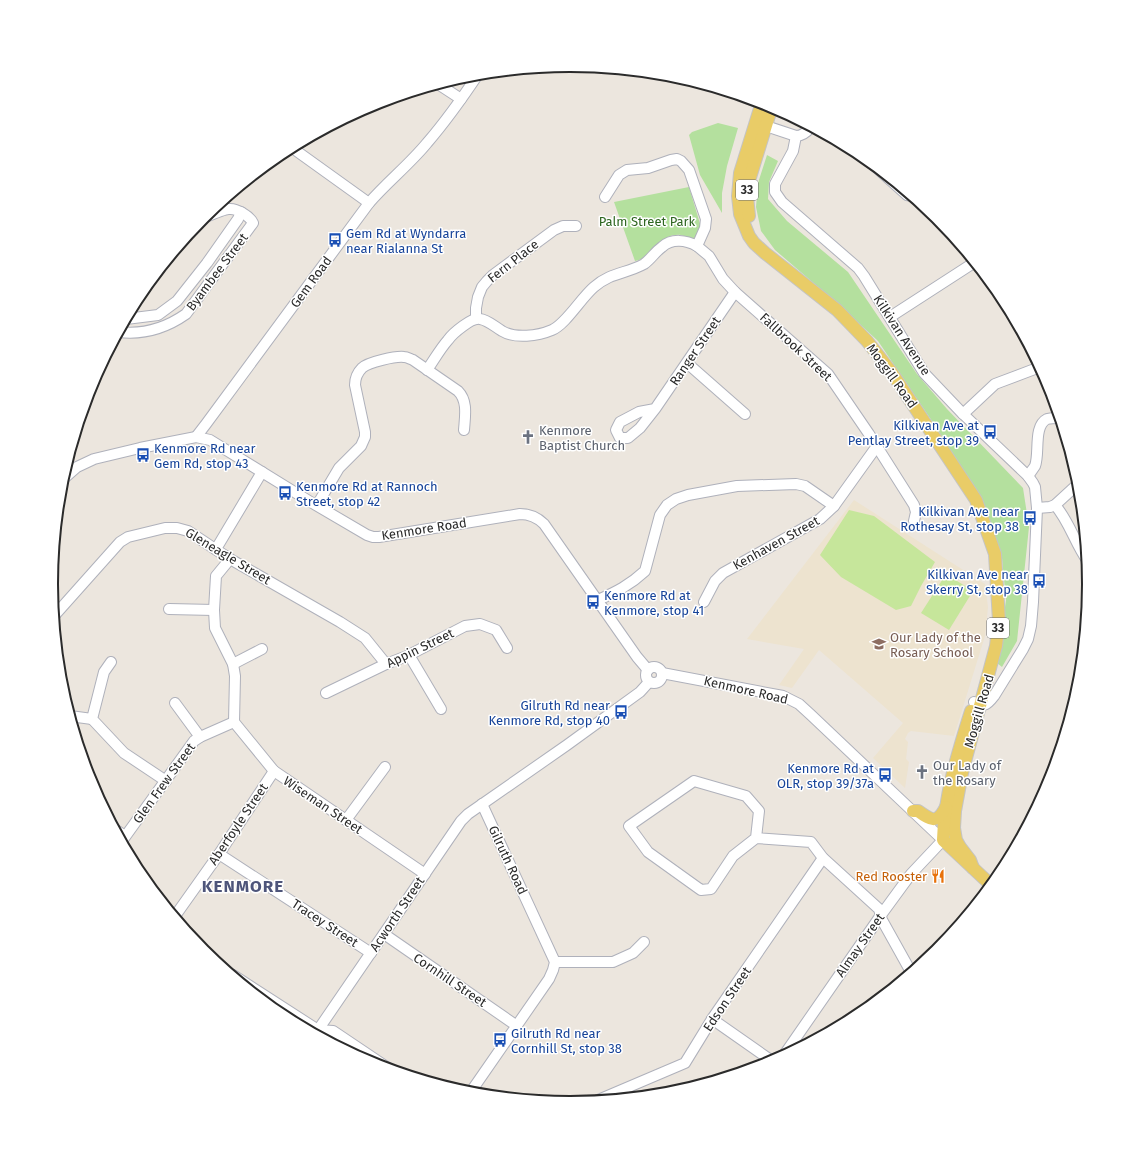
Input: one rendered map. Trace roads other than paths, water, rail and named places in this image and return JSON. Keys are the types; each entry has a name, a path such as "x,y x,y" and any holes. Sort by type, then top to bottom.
{"main road":[{"name":"Moggill Road","path":"761,124 762,108"},
{"name":"Moggill Road","path":"769,111 761,124 740,173 738,196 740,214 749,236 765,253 837,310 867,342 892,373 976,500 995,554 997,595 988,660 977,704 963,734 956,762 952,804 956,840 970,860 973,868"},
{"name":"Moggill Road","path":"952,804 943,825 943,840 987,880"},
{"path":"913,811 918,811 929,819 933,820 941,816 952,804"}],"street":[{"name":"Gem Road","path":"196,437 369,203 427,144 474,80"},
{"path":"443,87 461,99"},
{"path":"761,124 796,136 805,134 808,130"},
{"name":"Kilkivan Avenue","path":"796,136 793,151 774,184 775,192 782,202 858,268 924,373 963,414 1028,476 1033,483 1037,508 1033,602 1028,640 994,696 984,705 977,704"},
{"path":"297,151 369,203"},
{"path":"427,370 448,340 469,322 476,319 485,320 503,332 518,336 528,336 550,331 558,327 594,287 607,278 644,264 662,246 670,242 680,241 697,246 705,228 706,220 689,170 681,160 671,160 658,165 622,172 605,197"},
{"path":"216,214 229,209 241,212"},
{"name":"Byambee Street","path":"124,333 144,332 160,328 176,321 186,314 251,227 253,221 249,216 241,212 207,262 177,301 158,315 132,318"},
{"name":"Fern Place","path":"476,319 476,308 482,287 493,275 554,230 563,226 576,226"},
{"name":"Fallbrook Street","path":"697,246 709,256 723,279 735,292 828,374 877,446 914,505 916,512 914,521"},
{"path":"890,317 970,265"},
{"name":"Ranger Street","path":"655,409 735,292"},
{"path":"316,505 339,468 364,442 365,432 355,385 355,378 363,366 398,357 406,357 413,360 462,395 465,408 464,430"},
{"path":"687,363 745,414"},
{"path":"963,414 995,384 1034,369"},
{"path":"1028,476 1035,466 1039,429 1043,422 1049,418 1055,418"},
{"name":"Kenmore Road","path":"70,473 77,467 94,459 196,437 210,440 316,505 373,537 520,514 533,515 544,524 637,657 648,670"},
{"name":"Kenhaven Street","path":"704,602 715,581 723,573 820,519 834,506 877,446"},
{"path":"216,549 262,472"},
{"path":"604,609 620,591 645,571 660,515 667,505 676,499 737,486 796,484 805,486 834,506"},
{"path":"1037,508 1055,505 1073,489"},
{"path":"1055,505 1062,513 1081,551"},
{"name":"Gleneagle Street","path":"59,611 120,542 128,537 165,528 177,528 188,530 230,559 366,638 386,664"},
{"path":"230,559 216,576 214,610 215,628 233,664 235,676 234,722"},
{"path":"598,600 620,591"},
{"path":"169,609 214,610"},
{"name":"Appin Street","path":"326,692 386,664 410,655 465,626 480,624 496,630 507,648"},
{"path":"233,664 262,649"},
{"path":"410,655 441,708"},
{"path":"92,719 104,672 111,662"},
{"path":"652,667 659,669 662,673 658,682 649,682 646,675 648,670 652,667"},
{"name":"Kenmore Road","path":"662,673 783,696 799,704 943,840"},
{"path":"482,804 640,692 649,682"},
{"path":"175,703 200,737"},
{"path":"75,717 92,719 124,753 166,781"},
{"name":"Glen Frew Street","path":"126,837 194,741 234,722"},
{"name":"Wiseman Street","path":"234,722 274,771 425,874"},
{"path":"346,820 386,767"},
{"name":"Aberfoyle Street","path":"178,912 219,854 274,771"},
{"path":"756,838 759,811 746,796 694,781 629,826 648,852 701,890 711,889 733,856 756,838 811,842 823,858 879,908 882,920 909,968"},
{"name":"Acworth Street","path":"318,1029 461,821 482,804"},
{"name":"Gilruth Road","path":"482,804 554,962"},
{"name":"Almay Street","path":"790,1046 911,874 943,840"},
{"name":"Tracey Street","path":"219,854 371,953"},
{"name":"Edson Street","path":"614,1093 685,1063 712,1019 823,858"},
{"name":"Cornhill Street","path":"384,934 517,1026"},
{"path":"474,1087 551,975 554,962 613,962 633,953 644,942"},
{"path":"712,1019 766,1057"},
{"path":"320,1030 333,1031 366,1053"}],"place":[{"name":"Gem Rd at Wyndarra near Rialanna St","path":"335,240"},
{"name":"Kilkivan Ave at Pentlay Street, stop 39","path":"990,432"},
{"name":"Kenmore Baptist Church","path":"528,437"},
{"name":"Kenmore Rd near Gem Rd, stop 43","path":"143,455"},
{"name":"Kenmore Rd at Rannoch Street, stop 42","path":"285,493"},
{"name":"Kilkivan Ave near Rothesay St, stop 38","path":"1030,518"},
{"name":"Kilkivan Ave near Skerry St, stop 38","path":"1039,581"},
{"name":"Kenmore Rd at Kenmore, stop 41","path":"593,602"},
{"name":"Our Lady of the Rosary School","path":"879,644"},
{"name":"Gilruth Rd near Kenmore Rd, stop 40","path":"621,712"},
{"name":"Our Lady of the Rosary","path":"922,772"},
{"name":"Kenmore Rd at OLR, stop 39/37a","path":"885,775"},
{"name":"Red Rooster","path":"938,876"},
{"name":"Gilruth Rd near Cornhill St, stop 38","path":"500,1040"}],"district":[{"name":"KENMORE","path":"243,886"}],"park label":[{"name":"Palm Street Park","path":"647,221"}]}
